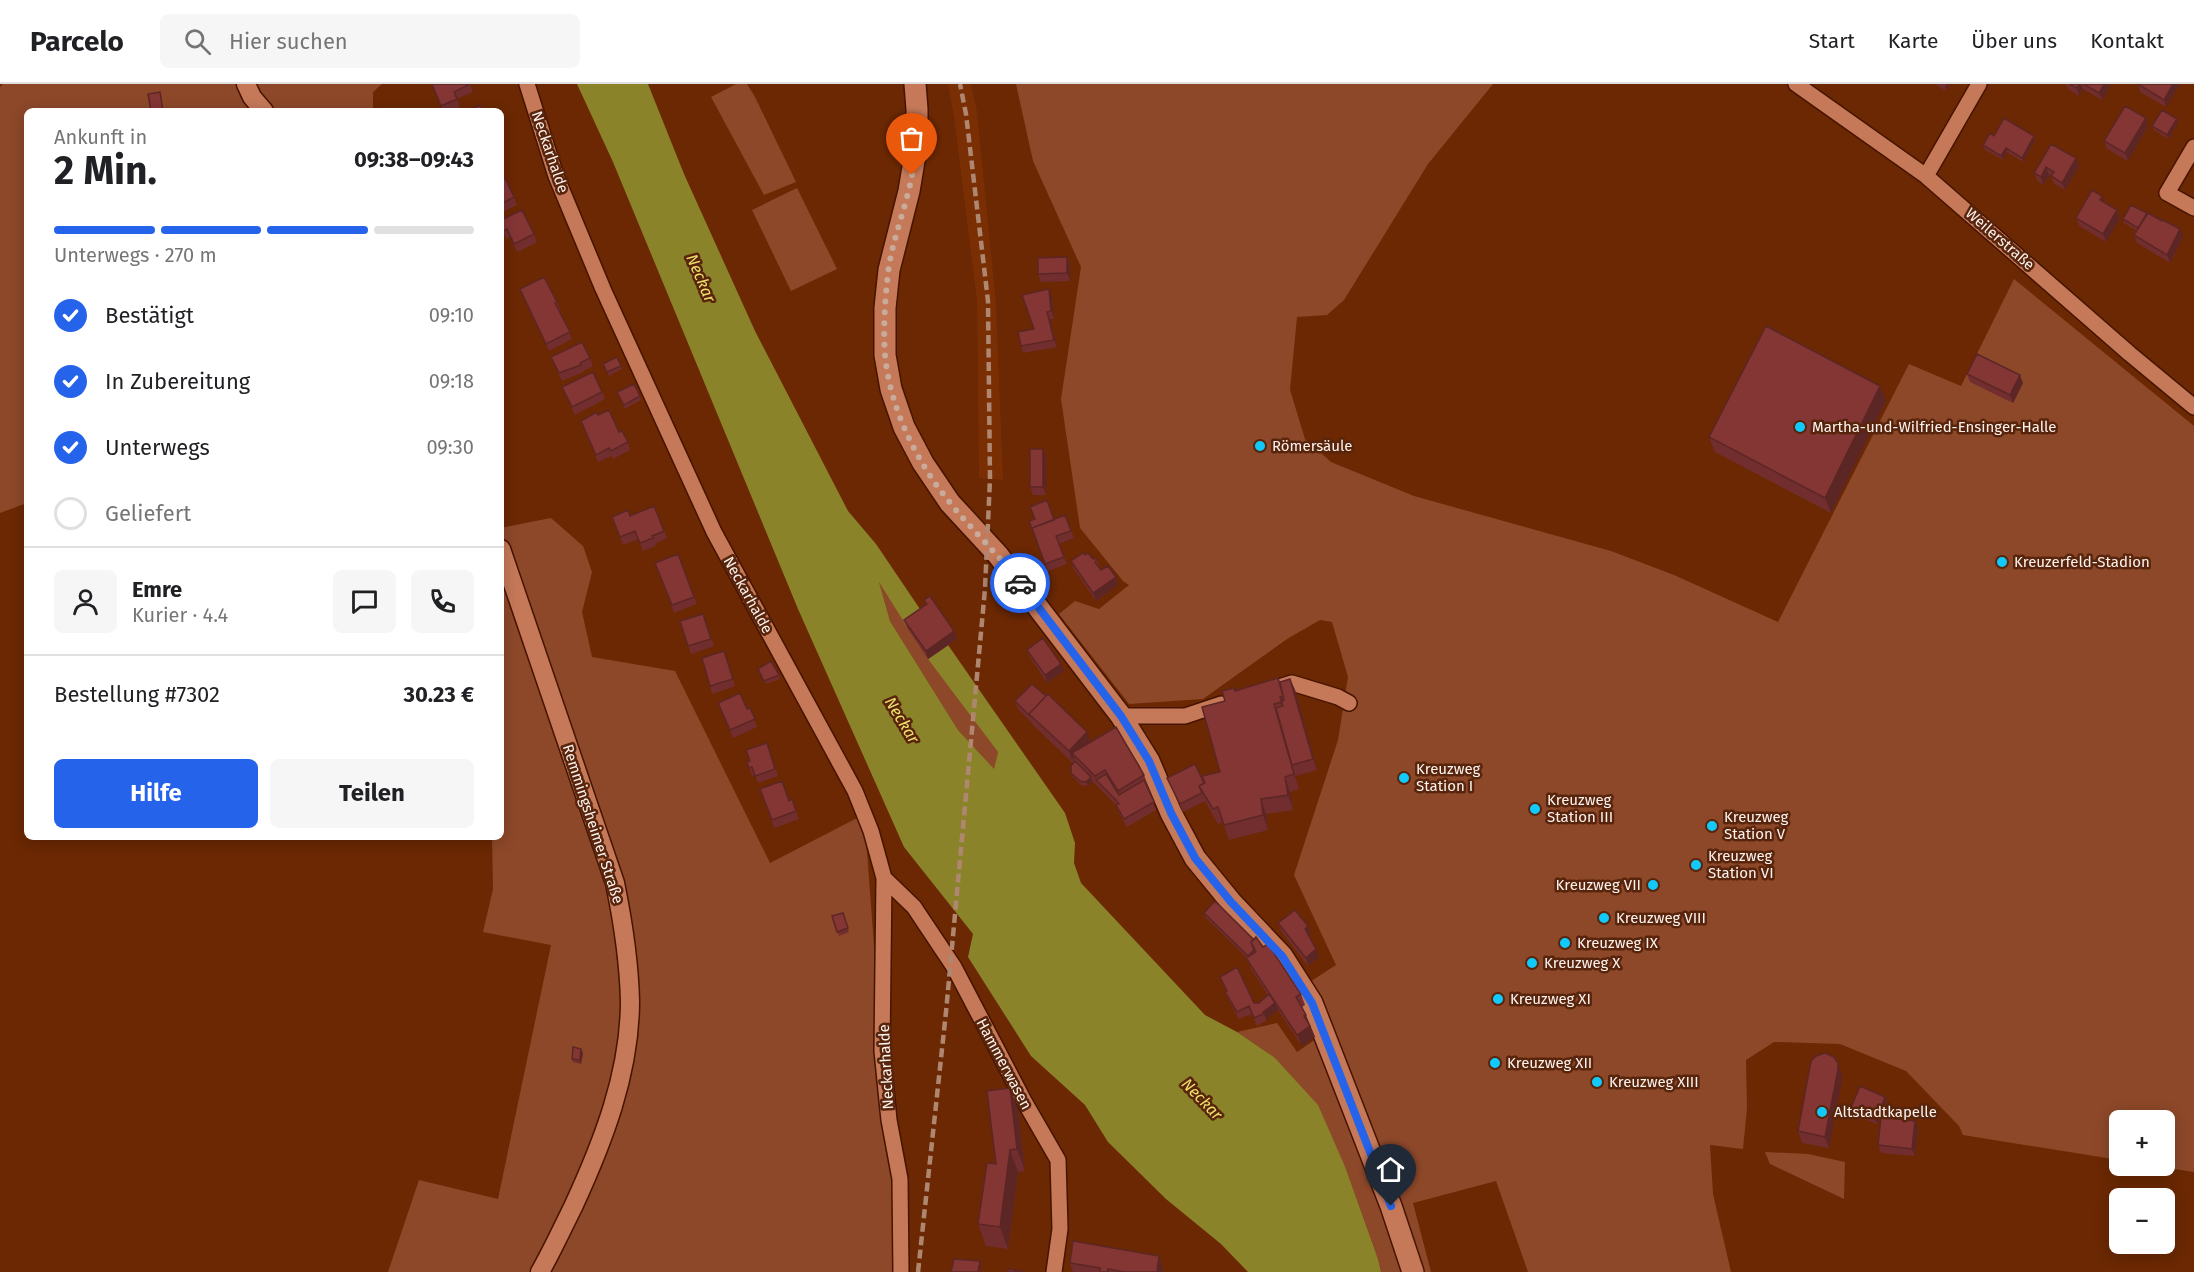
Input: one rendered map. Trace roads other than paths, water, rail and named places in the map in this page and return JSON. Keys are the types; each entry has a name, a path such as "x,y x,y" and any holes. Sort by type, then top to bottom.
{"main road":[{"path":"915,84 917,143 909,191 889,270 885,308 885,355 891,389 904,427 923,464 950,503 998,555 1121,716 1149,761 1171,813 1195,858 1231,902 1282,956 1312,1003 1391,1206 1413,1272"}],"street":[{"path":"246,84 252,97 261,108"},
{"name":"Neckarhalde","path":"527,84 556,176 603,289 714,532 855,791 871,831 884,878 882,1051 889,1120 900,1179 901,1272"},
{"name":"Weilerstraße","path":"1796,84 1926,176 2194,407"},
{"path":"1926,176 1979,84"},
{"path":"2192,154 2167,193 2194,208"},
{"name":"Remmingsheimer Straße","path":"504,558 615,883 626,938 630,1002 625,1061 605,1134 554,1247 540,1272"},
{"path":"1255,694 1292,683 1338,697 1349,703"},
{"path":"1121,716 1185,716 1236,700"},
{"name":"Hammerwasen","path":"884,878 914,907 954,967 1024,1101 1058,1160 1060,1229 1054,1272"}],"water":[{"name":"Neckar","path":"577,84 648,84 684,174 755,331 848,511 876,544 924,615 907,627 879,582 890,621 958,730 994,769 998,752 928,659 948,645 1065,813 1075,843 1074,863 1081,883 1205,1015 1237,1032 1274,1057 1318,1105 1346,1169 1381,1272 1248,1272 1221,1244 1166,1199 1108,1142 1085,1105 1031,1056 968,957 973,934 904,847 798,609 613,162"}],"railway":[{"path":"918,1272 946,1012 985,589 990,479 988,301 966,114 960,84"}],"place":[{"name":"Martha-und-Wilfried-Ensinger-Halle","path":"1800,427"},
{"name":"Römersäule","path":"1260,446"},
{"name":"Kreuzerfeld-Stadion","path":"2002,562"},
{"name":"Kreuzweg Station I","path":"1404,778"},
{"name":"Kreuzweg Station III","path":"1535,809"},
{"name":"Kreuzweg Station V","path":"1712,826"},
{"name":"Kreuzweg Station VI","path":"1696,865"},
{"name":"Kreuzweg VII","path":"1653,885"},
{"name":"Kreuzweg VIII","path":"1604,918"},
{"name":"Kreuzweg IX","path":"1565,943"},
{"name":"Kreuzweg X","path":"1532,963"},
{"name":"Kreuzweg XI","path":"1498,999"},
{"name":"Kreuzweg XII","path":"1495,1063"},
{"name":"Kreuzweg XIII","path":"1597,1082"},
{"name":"Altstadtkapelle","path":"1822,1112"}]}
